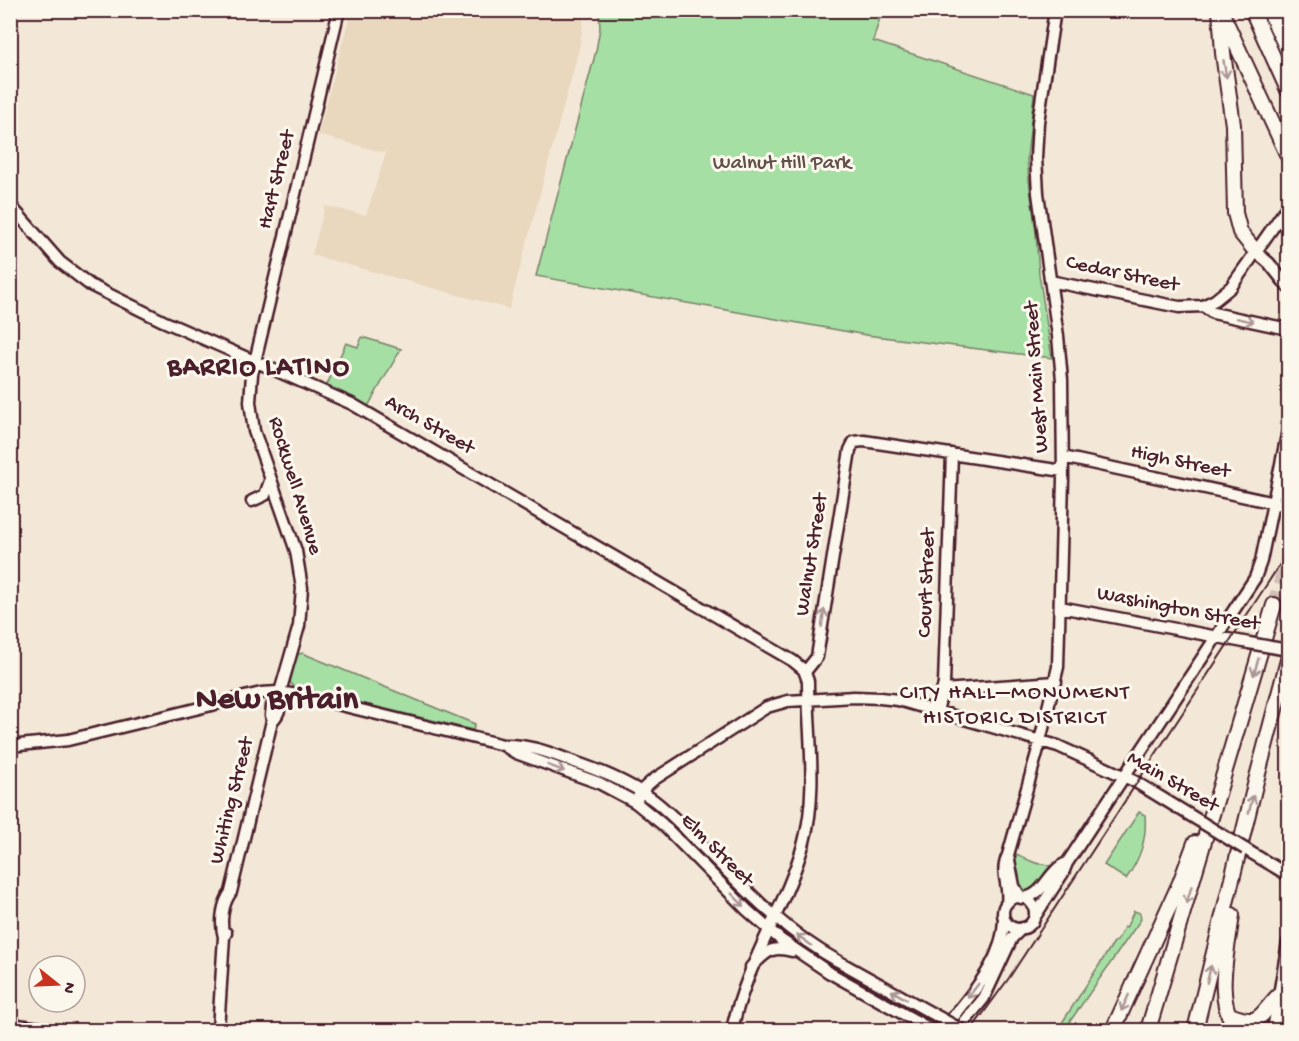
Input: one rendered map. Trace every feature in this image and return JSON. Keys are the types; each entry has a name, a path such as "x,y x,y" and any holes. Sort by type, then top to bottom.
{"highway":[{"path":"1220,10 1288,156"},
{"path":"1220,10 1223,53 1233,124 1235,213 1240,232 1256,252"},
{"path":"1252,10 1288,90"},
{"path":"1269,10 1288,51"},
{"path":"1148,1030 1274,605"},
{"path":"1196,1030 1288,660"},
{"path":"1113,1030 1180,883 1214,784 1229,758"},
{"path":"1232,881 1232,906 1223,987 1224,1002 1232,1023 1239,1030"},
{"path":"1230,1016 1245,1021 1256,1020 1280,994"}],"main road":[{"name":"Hart Street","path":"254,360 339,10"},
{"name":"West Main Street","path":"1008,855 1056,682 1063,471 1061,360 1036,159 1038,122 1055,10"},
{"name":"Arch Street","path":"10,205 60,262 90,285 164,321 356,406 797,663 805,672"},
{"path":"1203,306 1226,292 1288,206"},
{"path":"1256,252 1269,263 1288,287"},
{"name":"Cedar Street","path":"1050,280 1179,308 1203,306 1213,313 1288,329"},
{"name":"Rockwell Avenue","path":"254,360 250,394 257,443 296,550 302,588 300,622 280,692"},
{"path":"960,1030 992,984 1012,938 1030,924 1064,873 1067,863 1258,574 1288,430"},
{"name":"Walnut Street","path":"805,672 815,662 817,655 851,447 854,442 864,441 952,454"},
{"path":"952,454 1063,471"},
{"name":"Court Street","path":"937,711 943,690 952,454"},
{"name":"High Street","path":"1063,457 1288,506"},
{"path":"252,501 266,495 270,480"},
{"name":"Washington Street","path":"1060,607 1288,650"},
{"path":"732,1030 752,967 797,863 808,819 811,784 808,680 805,672"},
{"path":"943,690 1056,682"},
{"path":"10,746 68,740 240,698 280,692 322,700 503,745 518,744 525,751 597,776"},
{"name":"Whiting Street","path":"218,1030 224,937 221,928 224,908 226,898 231,892 272,721 272,706 280,692"},
{"name":"Main Street","path":"635,802 653,780 762,709 786,701 883,698 937,711 1068,750 1124,776 1288,875"},
{"name":"Elm Street","path":"597,776 642,792 663,807 774,916 802,939 960,1030"},
{"name":"Elm Street","path":"597,776 635,802 672,834 768,929 830,974 932,1030"},
{"path":"672,834 695,838"},
{"path":"1008,855 1014,886 1032,905 1034,918"},
{"path":"943,1030 996,958 1002,941 1003,911 1007,903 1008,891 1003,867 1008,855"},
{"path":"1007,903 1013,898 1036,894 1058,868 1067,863"},
{"path":"1004,920 1012,927 1022,928"},
{"path":"1274,1030 1288,942"},
{"path":"752,967 774,949 800,953"},
{"path":"960,1008 973,1011"},
{"path":"10,1023 56,1030"}],"shaded area":[{"path":"399,10 585,11 579,49 509,309 312,255 325,206 366,215 386,153 318,135 351,11 384,11 397,14"}],"green space":[{"name":"Walnut Hill Park","path":"599,11 882,11 873,41 1034,94 1027,158 1039,274 1052,358 866,335 536,276 596,51 600,28"},
{"path":"362,337 401,349 367,408 326,387 346,343 358,347"},
{"path":"302,653 475,724 473,730 294,687 290,682 297,655"},
{"path":"1139,812 1145,815 1144,841 1139,857 1126,879 1104,865"},
{"path":"1016,854 1052,867 1038,888 1024,894 1020,891 1016,876"},
{"path":"1134,911 1140,913 1141,919 1064,1030 1055,1030 1058,1029 1114,942 1117,941 1124,927 1126,928"}],"tunnel":[{"path":"1274,605 1288,555"}],"railway":[{"path":"971,1030 1009,978 1288,552"}],"district":[{"name":"BARRIO LATINO","path":"259,369"},
{"name":"New Britain","path":"277,701"},
{"name":"CITY HALL–MONUMENT HISTORIC DISTRICT","path":"1015,706"}]}
